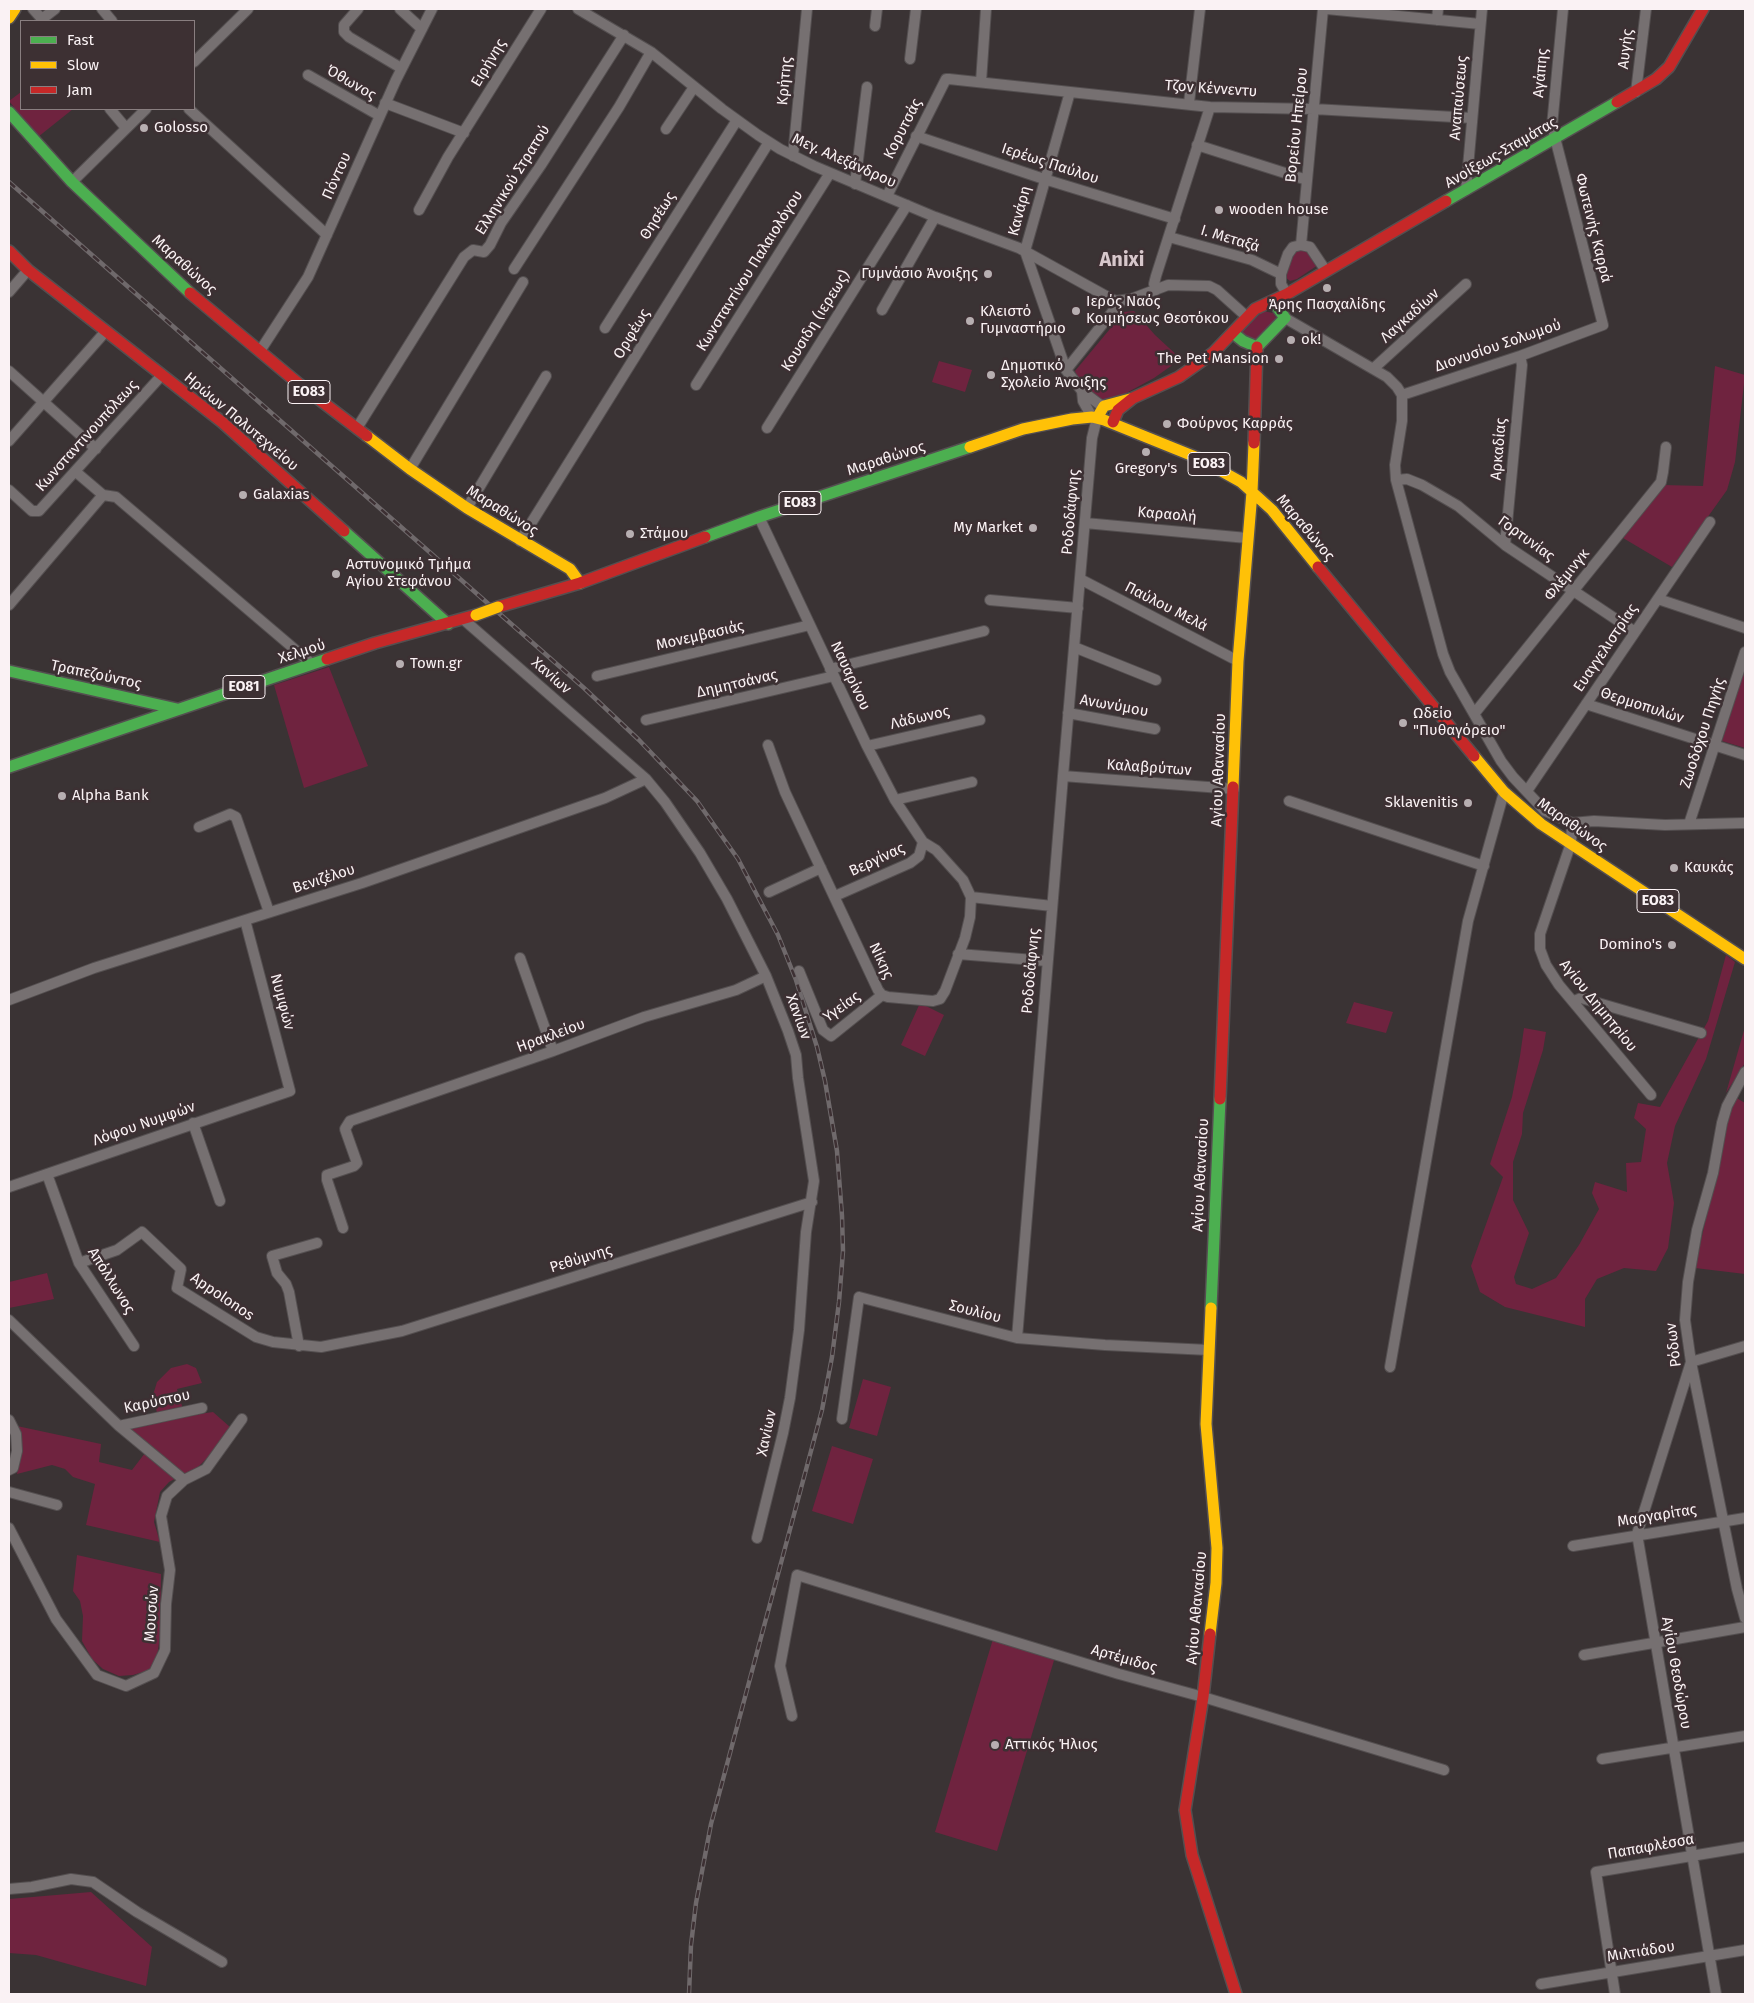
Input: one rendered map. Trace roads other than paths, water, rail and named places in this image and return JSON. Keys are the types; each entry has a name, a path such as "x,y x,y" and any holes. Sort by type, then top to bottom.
{"street":[{"path":"33,9 43,20 55,9"},
{"path":"102,9 111,20"},
{"path":"358,9 344,24 342,29 349,37 401,68"},
{"path":"400,9 422,29"},
{"name":"Πόντου","path":"260,351 308,277 401,68 432,9"},
{"name":"Ειρήνης","path":"419,210 438,175 541,9"},
{"name":"Μεγ. Αλεξάνδρου","path":"578,9 651,52 737,120 768,142 793,156 906,205 1026,251 1107,298 1121,301"},
{"name":"Κρήτης","path":"793,156 807,9"},
{"path":"875,26 877,9"},
{"path":"910,59 916,9"},
{"path":"981,82 986,9"},
{"path":"1189,104 1200,9"},
{"path":"1330,9 1480,24"},
{"name":"Βορείου Ηπείρου","path":"1301,245 1314,109 1330,9"},
{"path":"1437,20 1438,9"},
{"name":"Αναπαύσεως","path":"1466,190 1482,9"},
{"name":"Αγάπης","path":"1554,140 1552,126 1562,9"},
{"name":"Αυγής","path":"1636,92 1646,9"},
{"name":"Ανοίξεως-Σταμάτας","path":"1134,398 1187,372 1213,353 1255,309 1287,294 1656,80 1669,67 1703,9"},
{"path":"195,61 244,10"},
{"name":"Ελληνικού Στρατού","path":"357,428 464,257 473,250 484,252 490,245 501,223 541,165 624,35"},
{"path":"514,269 619,107 651,52"},
{"name":"Όθωνος","path":"308,75 380,116"},
{"name":"Κορυτσάς","path":"887,196 946,79 949,79"},
{"name":"Τζον Κέννεντυ","path":"949,79 1210,107 1314,109 1472,118"},
{"path":"666,129 694,87"},
{"path":"855,184 867,87"},
{"name":"Κανάρη","path":"1070,92 1044,179 1026,251 1066,370 1082,390 1083,401 1094,418"},
{"path":"386,103 464,134"},
{"path":"1156,290 1154,284 1156,276 1210,107"},
{"path":"111,110 126,128"},
{"path":"72,182 145,110"},
{"path":"190,110 328,235"},
{"name":"Μαραθώνος","path":"9,112 72,182 191,293 260,351 410,469 467,508 570,569 580,583 759,517 1023,429 1064,420 1094,418 1113,422 1198,458 1233,478 1252,492 1282,522 1504,792 1542,824 1745,959"},
{"name":"Θησέως","path":"605,328 737,120"},
{"name":"Ιερέως Παύλου","path":"916,136 1044,179 1175,219"},
{"name":"Φωτεινής Καρρά","path":"1554,140 1603,325"},
{"name":"Ορφέως","path":"520,541 768,142"},
{"path":"1197,145 1307,180"},
{"name":"Κωνσταντίνου Παλαιολόγου","path":"696,385 830,173"},
{"name":"Κουσιδη (ιερεως)","path":"767,428 906,205"},
{"path":"882,310 936,217"},
{"name":"Ι. Μεταξά","path":"1169,237 1252,260 1281,274"},
{"path":"1287,294 1281,284 1281,274 1290,250 1301,245 1313,250 1326,271"},
{"name":"Ηρώων Πολυτεχνείου","path":"9,251 28,270 222,422 448,624"},
{"path":"9,292 28,270"},
{"path":"410,469 523,282"},
{"path":"1066,370 1121,301 1168,285 1180,284 1213,287 1247,317"},
{"name":"Λαγκαδίων","path":"1373,369 1466,284"},
{"path":"1273,301 1286,318 1387,377 1402,395 1402,421 1395,465 1396,480 1443,654 1450,672 1501,761 1513,777 1545,811 1572,823 1594,821 1639,825 1745,823"},
{"path":"1233,333 1243,341 1257,347 1286,318"},
{"name":"Διονυσίου Σολωμού","path":"1402,395 1520,356 1603,325"},
{"path":"9,441 106,331"},
{"name":"Αγίου Αθανασίου","path":"1236,1994 1192,1855 1185,1810 1204,1697 1216,1583 1217,1548 1206,1424 1208,1350 1234,789 1238,661 1252,492 1257,347"},
{"name":"Αρκαδίας","path":"1505,545 1522,365 1520,356"},
{"path":"9,371 96,449"},
{"name":"Κωνσταντινουπόλεως","path":"9,490 32,511 39,512 162,375"},
{"path":"467,508 546,376"},
{"path":"1082,390 1098,404 1104,406 1134,398"},
{"path":"1113,422 1120,408 1134,398"},
{"path":"1094,418 1104,406"},
{"name":"Ροδοδάφνης","path":"1017,1338 1062,776 1094,418"},
{"name":"Φλέμινγκ","path":"1474,714 1661,482 1664,472 1666,447"},
{"path":"76,472 103,495 116,497 312,664"},
{"name":"Γορτυνίας","path":"1396,480 1407,478 1458,506 1505,545 1635,632"},
{"path":"9,605 103,495"},
{"name":"Ναυαρίνου","path":"759,517 867,746 895,800 923,842"},
{"name":"Ευαγγελιστρίας","path":"1527,791 1710,522"},
{"name":"Καραολή","path":"1085,523 1247,538"},
{"name":"Παύλου Μελά","path":"1080,579 1238,661"},
{"name":"Χελμού","path":"9,767 375,643 448,624 580,583"},
{"path":"1658,599 1745,628"},
{"path":"990,600 1078,608"},
{"name":"Χανίων","path":"463,619 646,779 665,802 700,853 766,976 796,1055 814,1181 806,1232 800,1321 790,1398 758,1538"},
{"name":"Μονεμβασιάς","path":"597,676 810,626"},
{"name":"Δημητσάνας","path":"646,720 984,632"},
{"path":"1074,647 1156,680"},
{"name":"Ζωοδόχου Πηγής","path":"1689,824 1745,652"},
{"name":"Τραπεζούντος","path":"9,671 177,709"},
{"name":"Θερμοπυλών","path":"1586,704 1745,756"},
{"name":"Ανωνύμου","path":"1068,713 1155,729"},
{"name":"Λάδωνος","path":"867,746 980,720"},
{"name":"Νίκης","path":"768,745 785,792 882,995 918,1001 940,999 945,990 970,917 971,897"},
{"name":"Καλαβρύτων","path":"1062,776 1234,789"},
{"name":"Βενιζέλου","path":"9,1000 94,968 362,883 605,798 646,779"},
{"path":"895,800 972,782"},
{"path":"1390,1367 1468,921 1504,792"},
{"path":"1289,801 1484,866"},
{"path":"199,827 230,814 236,818 268,912"},
{"name":"Αγίου Δημητρίου","path":"1572,823 1571,843 1540,934 1540,949 1546,965 1559,985 1651,1095"},
{"path":"923,842 936,850 963,880 971,897 1052,906"},
{"name":"Βεργίνας","path":"835,896 910,863 919,856 923,842"},
{"path":"769,892 821,868"},
{"name":"Νυμφών","path":"245,920 290,1091"},
{"path":"958,954 1047,962"},
{"path":"520,958 553,1051"},
{"name":"Υγείας","path":"799,971 822,1030 827,1035 834,1034 882,995"},
{"name":"Ηρακλείου","path":"343,1228 327,1180 330,1174 354,1166 357,1163 345,1129 350,1121 553,1051 644,1017 736,990 766,976"},
{"path":"1574,1001 1581,998 1701,1032"},
{"name":"Ρόδων","path":"1745,1072 1726,1106 1688,1282 1685,1320 1691,1362 1737,1589 1745,1618"},
{"name":"Λόφου Νυμφών","path":"9,1188 290,1091"},
{"path":"193,1123 220,1201"},
{"name":"Απόλλωνος","path":"47,1174 79,1263 134,1346"},
{"name":"Ρεθύμνης","path":"358,1340 412,1328 812,1202"},
{"name":"Appolonos","path":"79,1263 117,1250 142,1232 181,1269 177,1288 256,1337 299,1346 321,1347 358,1340"},
{"path":"299,1346 289,1292 286,1284 277,1272 272,1256 317,1243"},
{"name":"Σουλίου","path":"842,1419 859,1297 1017,1338 1105,1346 1208,1350"},
{"path":"9,1320 119,1426 184,1480"},
{"path":"1691,1362 1745,1346"},
{"name":"Αγίου Θεοδώρου","path":"1691,1362 1636,1534 1716,1994"},
{"name":"Καρύστου","path":"119,1426 202,1408"},
{"name":"Μουσών","path":"9,1528 56,1619 98,1675 126,1686 154,1673 165,1650 166,1604 170,1570 161,1516 167,1496 184,1480 206,1468 242,1419"},
{"path":"9,1420 16,1434 17,1451 13,1468 9,1470"},
{"path":"9,1492 57,1505"},
{"name":"Μαργαρίτας","path":"1573,1546 1636,1534 1745,1518"},
{"name":"Αρτέμιδος","path":"792,1716 780,1666 797,1575 1119,1674 1204,1697 1444,1770"},
{"path":"1584,1655 1745,1627"},
{"path":"1602,1760 1745,1736"},
{"name":"Παπαφλέσσα","path":"1615,1994 1596,1872 1745,1847"},
{"path":"9,1889 32,1887 71,1879 93,1882 137,1912 222,1962"},
{"name":"Μιλτιάδου","path":"1541,1984 1745,1950"}],"railway":[{"path":"9,182 584,688 639,740 697,801 738,859 778,935 796,980 817,1047 837,1151 843,1251 839,1302 832,1357 822,1410 711,1824 696,1903 691,1945 689,1994"}],"place":[{"name":"Golosso","path":"144,128"},
{"name":"wooden house","path":"1219,210"},
{"name":"Γυμνάσιο Άνοιξης","path":"988,274"},
{"name":"Άρης Πασχαλίδης","path":"1327,288"},
{"name":"Ιερός Ναός Κοιμήσεως Θεοτόκου","path":"1076,311"},
{"name":"Κλειστό Γυμναστήριο","path":"970,321"},
{"name":"ok!","path":"1291,340"},
{"name":"The Pet Mansion","path":"1279,359"},
{"name":"Δημοτικό Σχολείο Άνοιξης","path":"991,375"},
{"name":"Φούρνος Καρράς","path":"1167,424"},
{"name":"Gregory's","path":"1146,452"},
{"name":"Galaxias","path":"243,495"},
{"name":"My Market","path":"1033,528"},
{"name":"Στάμου","path":"630,534"},
{"name":"Αστυνομικό Τμήμα Αγίου Στεφάνου","path":"336,574"},
{"name":"Town.gr","path":"400,664"},
{"name":"Ωδείο \"Πυθαγόρειο\"","path":"1403,723"},
{"name":"Alpha Bank","path":"62,796"},
{"name":"Sklavenitis","path":"1468,803"},
{"name":"Καυκάς","path":"1674,868"},
{"name":"Domino's","path":"1672,945"},
{"name":"Αττικός Ήλιος","path":"995,1745"}],"district":[{"name":"Anixi","path":"1122,260"}]}
